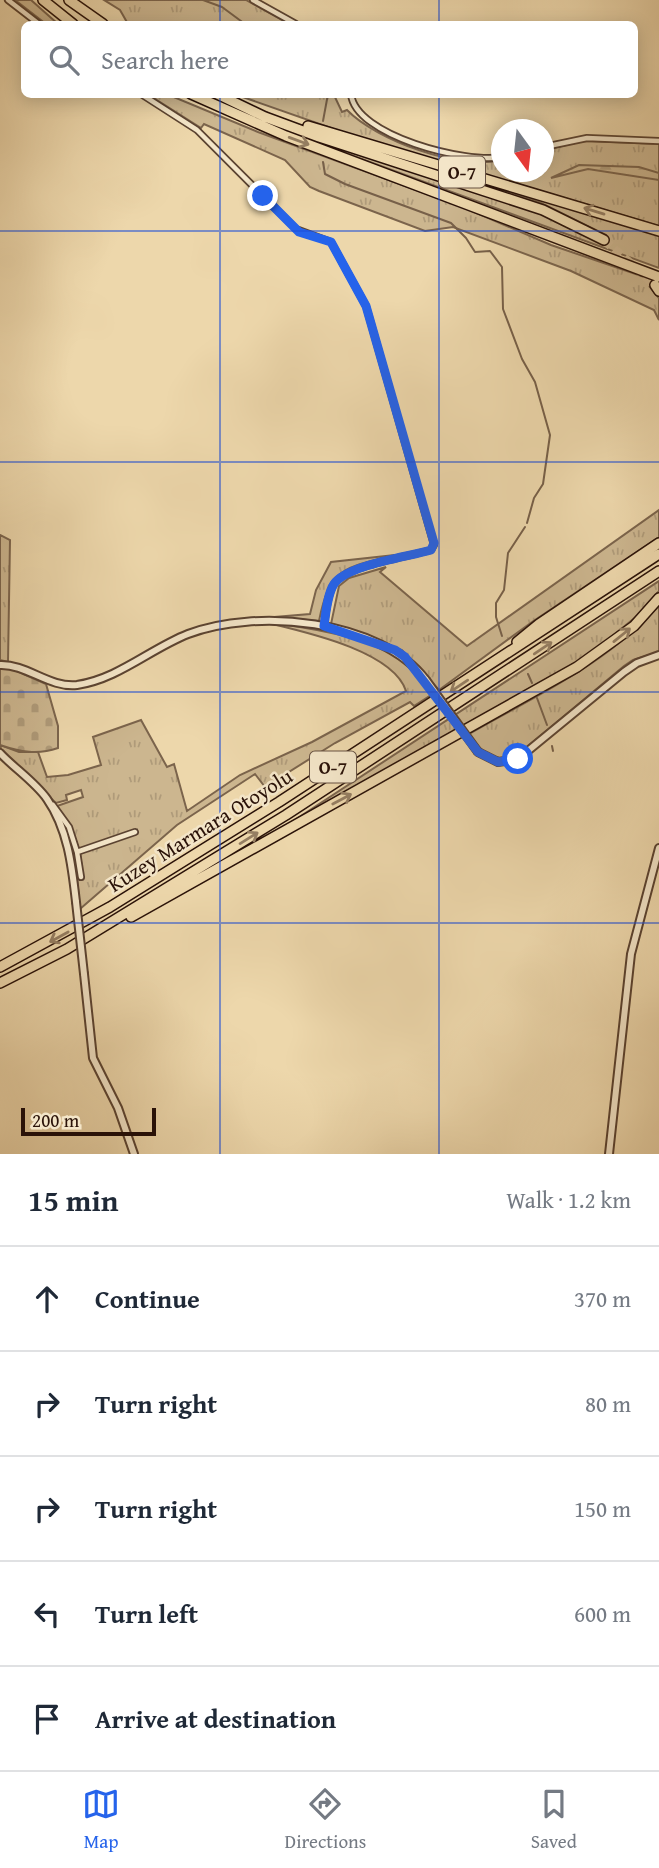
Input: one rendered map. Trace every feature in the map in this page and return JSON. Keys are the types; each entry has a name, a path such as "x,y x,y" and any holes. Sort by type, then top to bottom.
{"highway":[{"path":"43,0 69,21"},
{"path":"69,0 99,21"},
{"name":"O-7","path":"200,98 286,136 659,272"},
{"name":"O-7","path":"225,98 265,117 299,124 659,231"},
{"path":"265,117 543,210 604,240"},
{"path":"488,210 658,284"},
{"path":"479,673 539,624 659,543"},
{"name":"Kuzey Marmara Otoyolu","path":"0,967 110,907 479,673 659,554"},
{"name":"Kuzey Marmara Otoyolu","path":"0,983 67,949 286,815 659,571"},
{"path":"67,949 167,898 567,673 621,636 659,598"}],"street":[{"path":"8,0 35,21"},
{"path":"253,0 291,21"},
{"path":"147,98 197,130 296,229 331,242 366,306 434,545 431,550 355,571 340,578 330,592 324,626"},
{"path":"352,98 354,107 366,118 412,143 470,159 491,158"},
{"path":"554,145 587,138 659,141"},
{"path":"0,666 12,666 62,685 75,685 120,671 175,639 218,625 259,620 324,626 395,650 413,664 478,752 498,762 518,759 624,672 637,663 659,655"},
{"path":"0,753 46,797 69,828 81,877"},
{"path":"46,797 70,855 93,1058 118,1108 134,1154"},
{"path":"76,852 135,832"},
{"path":"609,1154 631,954 659,848"}],"green space":[{"path":"15,0 31,0 55,21 42,21"},
{"path":"104,0 246,0 284,21 126,21 120,10"},
{"path":"154,98 176,98 258,132 465,208 551,245 659,282 659,285 650,287 659,298 659,320 654,310 571,271 453,227 425,231 319,191 310,187 285,160 204,124 201,128"},
{"path":"246,98 335,98 342,112 347,110 360,121 398,142 442,157 464,161 491,161 491,176 351,135"},
{"path":"258,121 521,206 604,240 606,235 541,203 469,178 659,235 659,268"},
{"path":"584,141 659,144 659,226 510,182 554,182 554,148"},
{"path":"579,165 639,167 659,173 659,180 588,169 554,177"},
{"path":"659,510 659,537 532,622 439,690 402,650 331,624 339,586 349,578 386,567 380,572 467,646"},
{"path":"0,535 10,540 8,662 0,660"},
{"path":"395,555 342,572 328,589 319,621 274,617 310,614 316,590 331,562"},
{"path":"659,581 659,591 642,612 589,655 278,831"},
{"path":"659,605 659,652 633,660 624,666 515,757 500,758 488,754 469,734 594,661 639,626"},
{"path":"268,623 336,634 388,650 409,665 431,695 414,706 410,702 335,743 265,787 255,774 177,825 80,909 77,878 83,877 80,853 137,833 137,830 79,849 71,827 57,806 83,797 81,790 66,795 67,800 56,803 2,753 0,745 19,752 38,752 47,777 68,775 101,765 93,737 141,720 167,767 174,764 187,811 240,775 312,742 406,691 398,677 366,654 324,638"},
{"path":"0,669 12,669 46,684 58,726 58,748 29,752 0,745"}],"waterway":[{"path":"203,0 222,7 241,21"},
{"path":"323,121 327,98"},
{"path":"323,162 325,174 345,184 451,223 475,252 490,251 502,267 503,309 522,359 535,382 550,435 543,484 534,498 527,523"},
{"path":"502,636 496,617 496,603 504,590 508,553 525,527"},
{"path":"528,674 532,683"},
{"path":"537,698 547,725"},
{"path":"552,746 553,751"}],"tunnel":[{"path":"604,240 655,285"}],"route":[{"path":"263,196 299,232 325,237 331,242 366,306 434,543 431,550 355,571 340,578 330,592 324,626 395,650 419,671 478,752 488,760 498,762 508,763 518,759"}]}
